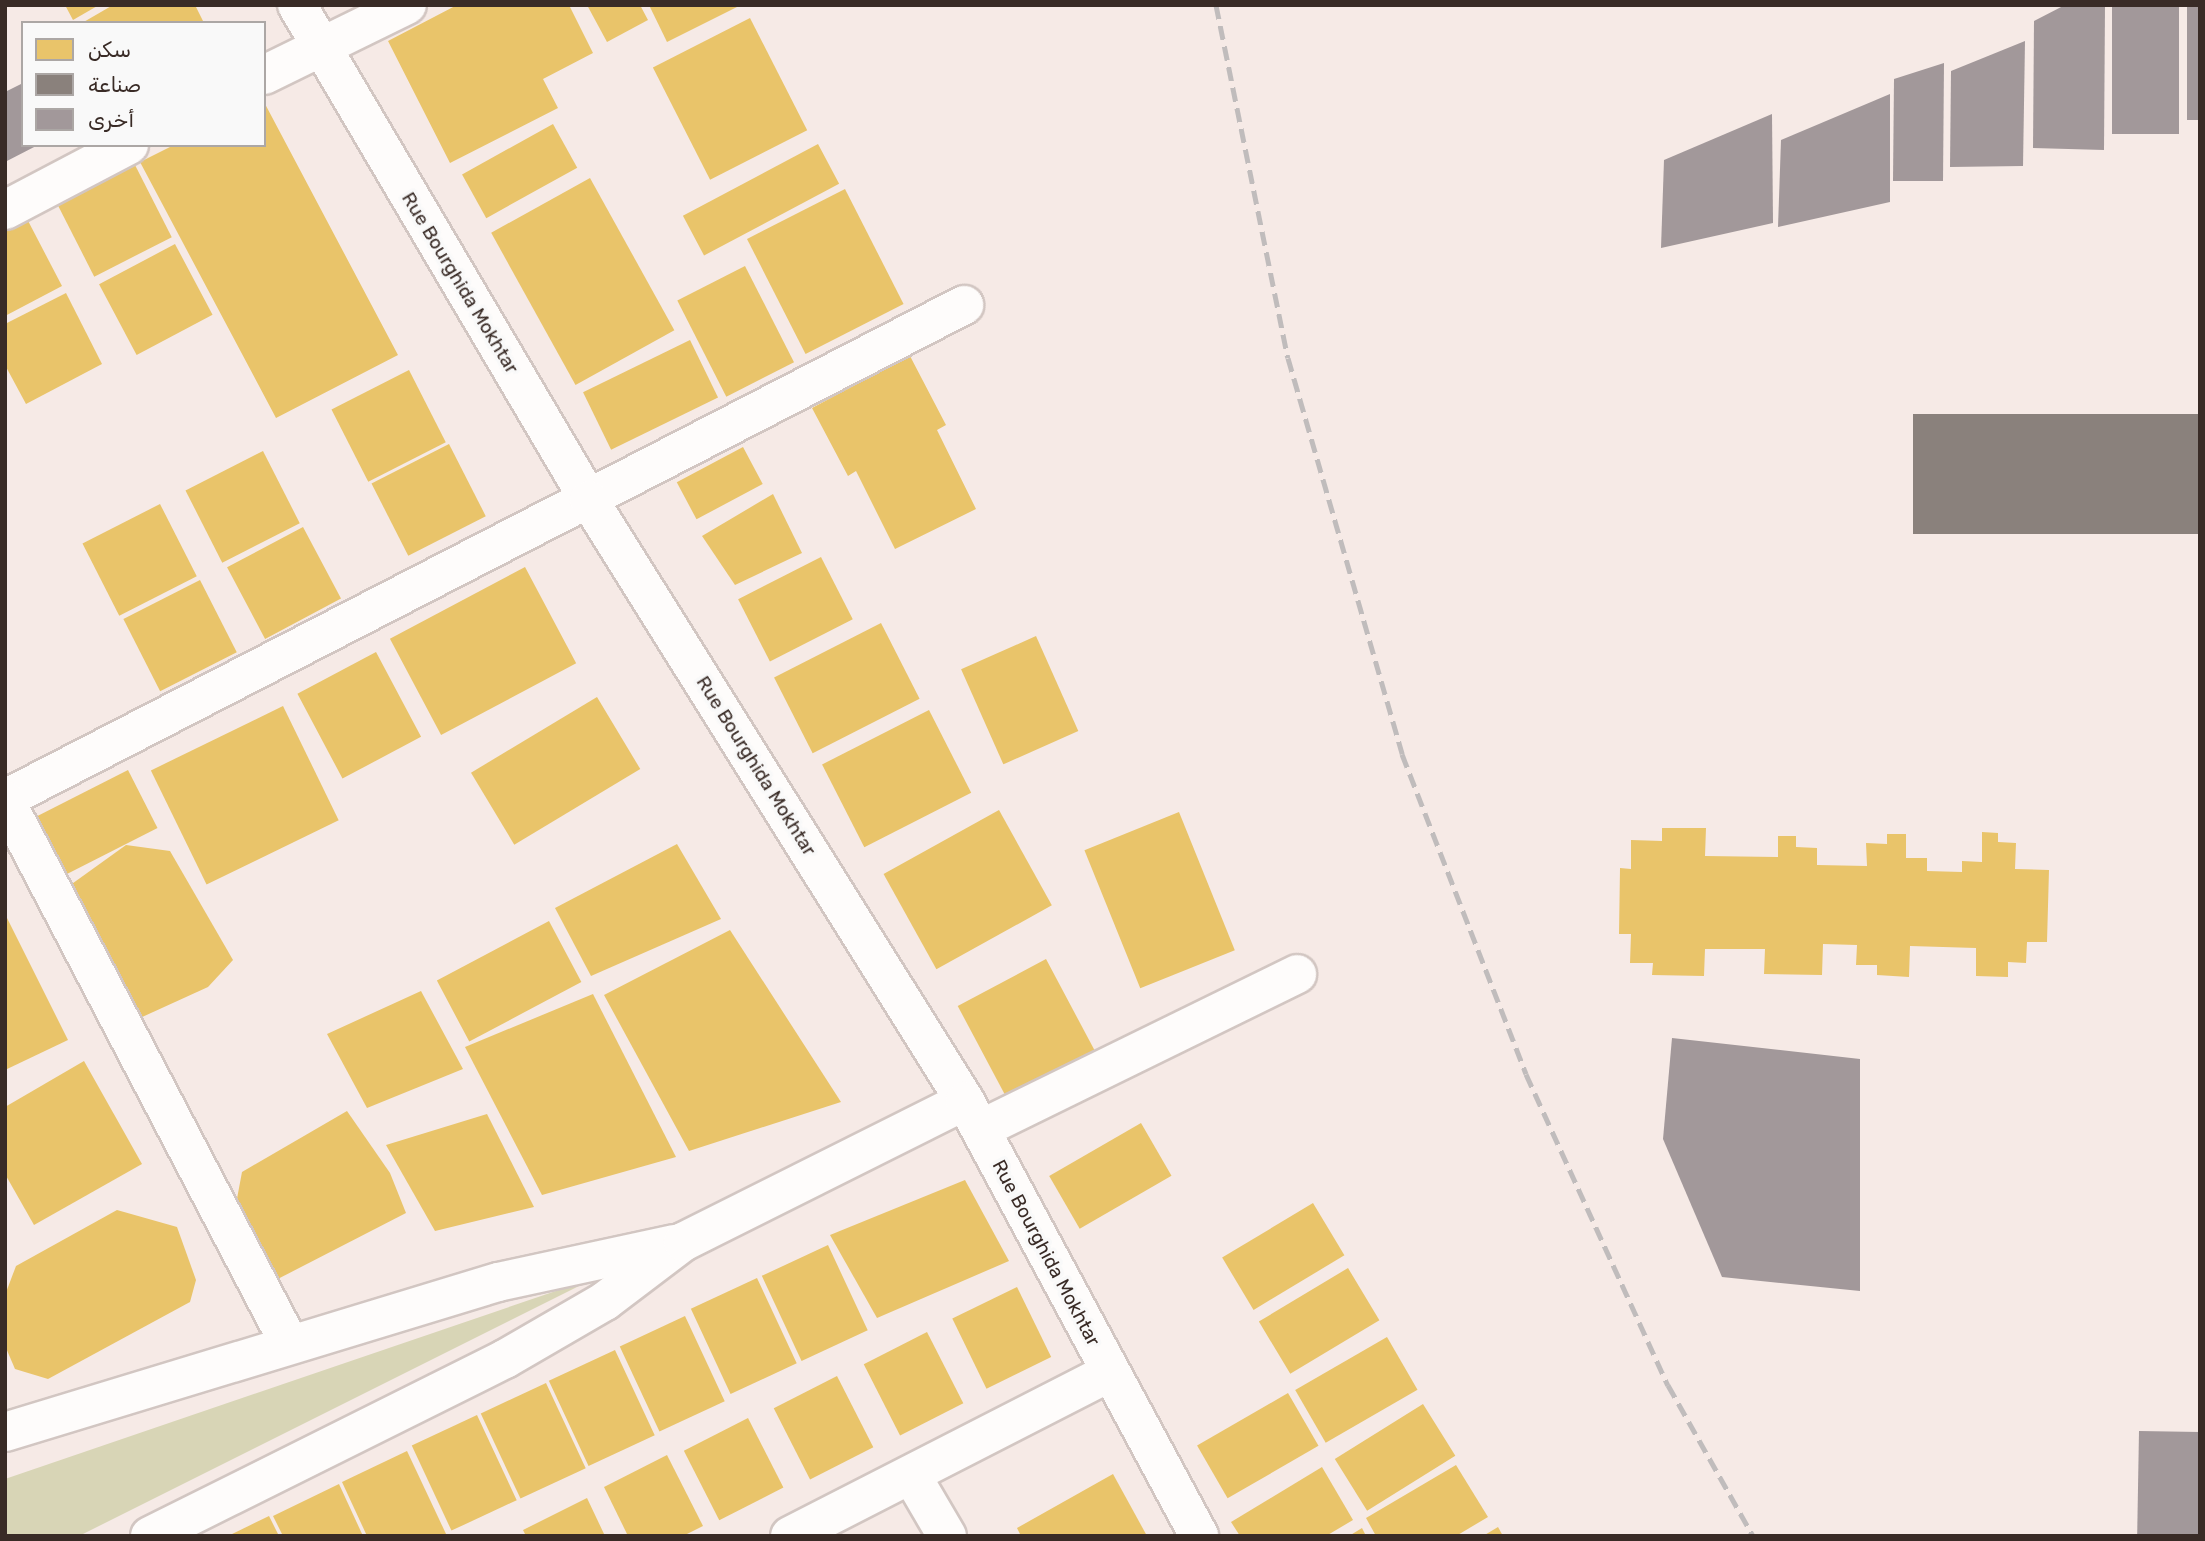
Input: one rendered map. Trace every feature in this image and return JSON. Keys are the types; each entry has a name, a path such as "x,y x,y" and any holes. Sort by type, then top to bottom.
{"street":[{"name":"Rue Bourghida Mokhtar","path":"297,5 589,500 973,1115 1109,1373 1199,1536"},
{"path":"266,74 407,5"},
{"path":"5,209 126,147"},
{"path":"288,1341 5,800 964,305"},
{"path":"5,1432 288,1341 498,1282 683,1242 1297,974"},
{"path":"150,1536 505,1359 604,1301 683,1242"},
{"path":"790,1536 913,1478 1109,1373"},
{"path":"913,1478 947,1536"}],"shaded area":[{"path":"597,1277 79,1536 5,1536 5,1479"}],"building: سكن":[{"path":"65,5 99,5 73,20"},
{"path":"113,5 195,5 203,21 85,21"},
{"path":"457,5 569,5 593,53 543,79 558,108 450,163 388,41"},
{"path":"587,5 640,5 648,20 607,42"},
{"path":"649,5 741,5 667,42"},
{"path":"750,18 807,130 710,180 653,67"},
{"path":"266,106 398,355 276,418 140,162 170,147 266,147"},
{"path":"553,124 577,168 486,218 462,174"},
{"path":"818,144 839,184 704,256 683,216"},
{"path":"135,165 172,237 94,277 57,204"},
{"path":"590,178 674,330 576,385 491,233"},
{"path":"845,189 904,304 806,354 747,239"},
{"path":"25,215 62,286 5,316 5,225"},
{"path":"175,244 213,315 137,355 99,284"},
{"path":"745,266 794,362 726,397 677,301"},
{"path":"66,293 102,364 26,404 5,365 5,324"},
{"path":"690,340 718,398 611,450 583,392"},
{"path":"910,356 946,425 937,430 976,509 895,549 856,471 848,476 812,408"},
{"path":"409,370 446,442 368,482 331,409"},
{"path":"449,444 486,516 408,556 371,483"},
{"path":"743,447 763,484 696,519 677,482"},
{"path":"263,451 300,523 222,563 185,490"},
{"path":"773,494 802,553 735,585 702,536"},
{"path":"160,504 197,576 119,616 82,543"},
{"path":"303,527 341,599 265,639 227,567"},
{"path":"821,557 853,619 770,662 738,599"},
{"path":"525,567 576,663 441,735 390,639"},
{"path":"200,580 237,652 160,691 123,619"},
{"path":"881,623 920,699 813,753 774,677"},
{"path":"1036,636 1078,731 1003,764 961,669"},
{"path":"376,652 421,737 342,779 297,694"},
{"path":"597,697 640,769 514,845 471,773"},
{"path":"283,706 339,820 207,885 151,770"},
{"path":"929,710 971,793 864,847 822,764"},
{"path":"128,770 158,828 63,876 34,818"},
{"path":"999,810 1052,905 936,969 884,874"},
{"path":"1179,812 1235,950 1140,988 1084,850"},
{"path":"1662,828 1706,828 1705,856 1778,857 1778,836 1796,836 1796,847 1817,848 1817,865 1867,866 1866,843 1887,844 1887,834 1906,834 1906,858 1927,858 1927,871 1962,872 1962,861 1982,862 1982,832 1998,833 1998,842 2016,843 2015,869 2049,870 2047,942 2027,942 2026,963 2008,962 2008,977 1976,976 1976,948 1910,946 1909,977 1877,975 1877,965 1856,965 1857,945 1823,944 1822,975 1764,974 1765,949 1705,949 1704,976 1652,975 1653,963 1630,963 1631,934 1619,934 1620,868 1631,869 1631,840 1662,841"},
{"path":"677,844 721,919 591,976 555,908"},
{"path":"126,845 170,851 233,960 208,987 140,1018 69,886"},
{"path":"5,914 68,1040 5,1070"},
{"path":"549,921 581,982 469,1042 437,981"},
{"path":"730,930 841,1102 689,1151 604,995"},
{"path":"1046,959 1096,1053 1007,1100 958,1006"},
{"path":"421,991 463,1069 367,1108 327,1034"},
{"path":"593,994 676,1157 542,1195 465,1047"},
{"path":"84,1061 142,1164 34,1225 5,1174 5,1107"},
{"path":"347,1111 390,1173 406,1213 270,1283 236,1204 242,1172"},
{"path":"487,1114 534,1207 435,1231 386,1145"},
{"path":"1141,1123 1172,1176 1080,1229 1049,1176"},
{"path":"965,1180 1009,1261 877,1318 830,1235"},
{"path":"1313,1203 1344,1255 1254,1310 1222,1258"},
{"path":"117,1210 177,1227 196,1280 190,1302 48,1379 15,1369 6,1348 5,1295 16,1266"},
{"path":"828,1245 868,1330 802,1361 762,1276"},
{"path":"1348,1268 1379,1320 1290,1374 1259,1322"},
{"path":"757,1278 797,1363 731,1394 691,1309"},
{"path":"1017,1287 1051,1357 986,1389 952,1319"},
{"path":"685,1316 725,1401 659,1432 620,1346"},
{"path":"927,1332 963,1403 900,1436 864,1364"},
{"path":"1387,1337 1418,1390 1326,1443 1295,1390"},
{"path":"615,1350 655,1435 589,1466 549,1381"},
{"path":"837,1376 873,1447 810,1480 774,1408"},
{"path":"546,1383 586,1468 520,1499 481,1413"},
{"path":"1288,1393 1318,1446 1228,1498 1197,1446"},
{"path":"1423,1404 1455,1456 1367,1511 1335,1459"},
{"path":"477,1415 517,1500 451,1531 412,1445"},
{"path":"748,1418 783,1487 719,1520 684,1451"},
{"path":"407,1451 447,1536 367,1536 342,1482"},
{"path":"667,1455 703,1526 683,1536 628,1536 604,1487"},
{"path":"1456,1465 1488,1517 1456,1536 1376,1536 1366,1518"},
{"path":"1322,1467 1353,1520 1326,1536 1240,1536 1231,1522"},
{"path":"1113,1474 1147,1536 1021,1536 1017,1528"},
{"path":"339,1484 363,1536 283,1536 273,1516"},
{"path":"587,1498 605,1536 526,1536 523,1530"},
{"path":"269,1516 279,1536 228,1536"},
{"path":"1498,1527 1503,1536 1483,1536"},
{"path":"1362,1528 1366,1536 1349,1536"}],"building: صناعة":[{"path":"1913,414 2200,414 2200,534 1913,534"}],"building: أخرى":[{"path":"2065,5 2105,5 2104,150 2033,148 2034,21"},
{"path":"2112,5 2179,5 2179,134 2112,134"},
{"path":"2187,5 2200,5 2200,120 2187,120"},
{"path":"2025,41 2023,166 1950,167 1951,71"},
{"path":"1944,63 1943,181 1893,181 1894,79"},
{"path":"21,84 21,147 34,147 5,162 5,92"},
{"path":"1890,94 1890,202 1778,227 1781,140"},
{"path":"1772,114 1773,223 1661,248 1664,160"},
{"path":"1672,1038 1860,1059 1860,1291 1722,1277 1663,1139"},
{"path":"2139,1431 2200,1432 2198,1536 2137,1536"}],"railway":[{"path":"1216,5 1288,358 1402,754 1526,1074 1668,1385 1753,1536"}]}
